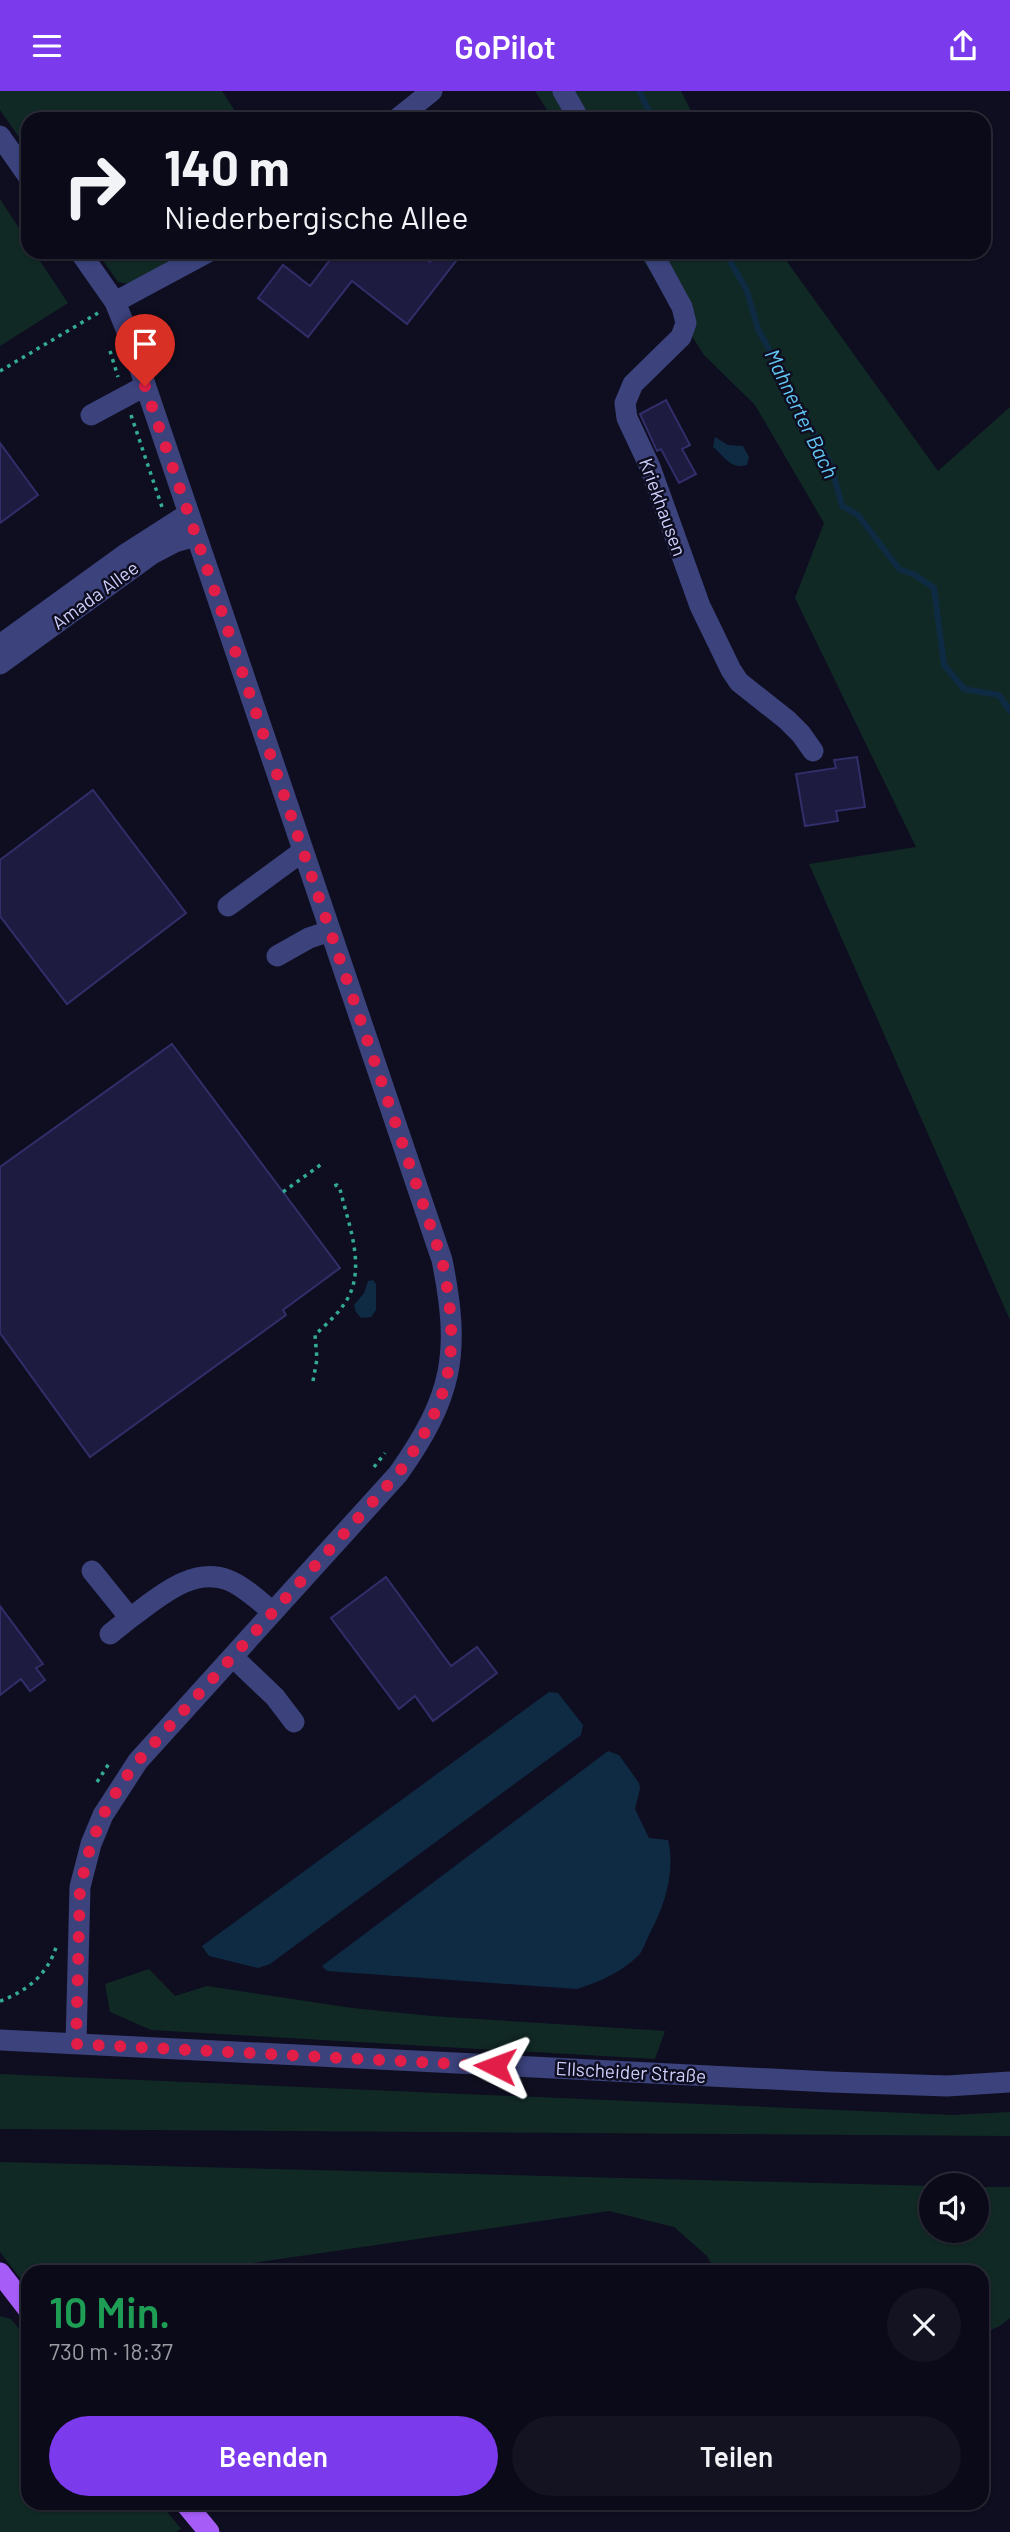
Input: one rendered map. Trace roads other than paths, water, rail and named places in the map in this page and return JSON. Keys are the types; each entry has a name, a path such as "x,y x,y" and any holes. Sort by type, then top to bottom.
{"main road":[{"path":"0,2273 21,2300"},
{"path":"191,2510 209,2532"}],"street":[{"path":"406,112 432,91"},
{"path":"563,91 575,112"},
{"path":"0,136 21,166"},
{"path":"76,2044 80,1887 91,1844 109,1805 138,1761 398,1474 419,1444 439,1404 451,1358 452,1328 442,1260 145,386 114,302 85,259"},
{"path":"114,302 195,259"},
{"name":"Kriekhausen","path":"656,259 682,307 686,323 681,337 633,384 625,403 627,418 650,467 695,594 731,670 739,682 787,720 813,751"},
{"path":"91,415 145,386"},
{"name":"Amada Allee","path":"0,645 127,553 188,513"},
{"name":"Amada Allee","path":"0,664 152,554 175,542 196,536"},
{"path":"228,907 303,851"},
{"path":"277,955 309,938 330,931"},
{"path":"92,1571 130,1618"},
{"path":"110,1634 190,1579 208,1576 229,1580 273,1612"},
{"path":"233,1657 275,1697 293,1722"},
{"name":"Ellscheider Straße","path":"0,2040 831,2082 947,2086 1010,2082"}],"water":[{"path":"715,437 728,445 743,446 749,457 747,465 736,466 724,458 713,447"},
{"path":"373,1280 376,1284 376,1310 371,1317 361,1318 354,1305 364,1293 368,1281"},
{"path":"549,1692 558,1693 583,1725 581,1735 270,1964 258,1968 209,1956 202,1946"},
{"path":"608,1751 619,1755 639,1783 635,1809 649,1838 668,1840 671,1864 659,1913 640,1953 625,1967 602,1980 577,1989 327,1971 322,1966"}],"waterway":[{"name":"Mahnerter Bach","path":"639,91 650,112"},
{"name":"Mahnerter Bach","path":"729,259 747,291 758,329 831,465 842,506 858,515 899,569 915,575 934,588 944,665 964,689 999,695 1010,711"}]}
